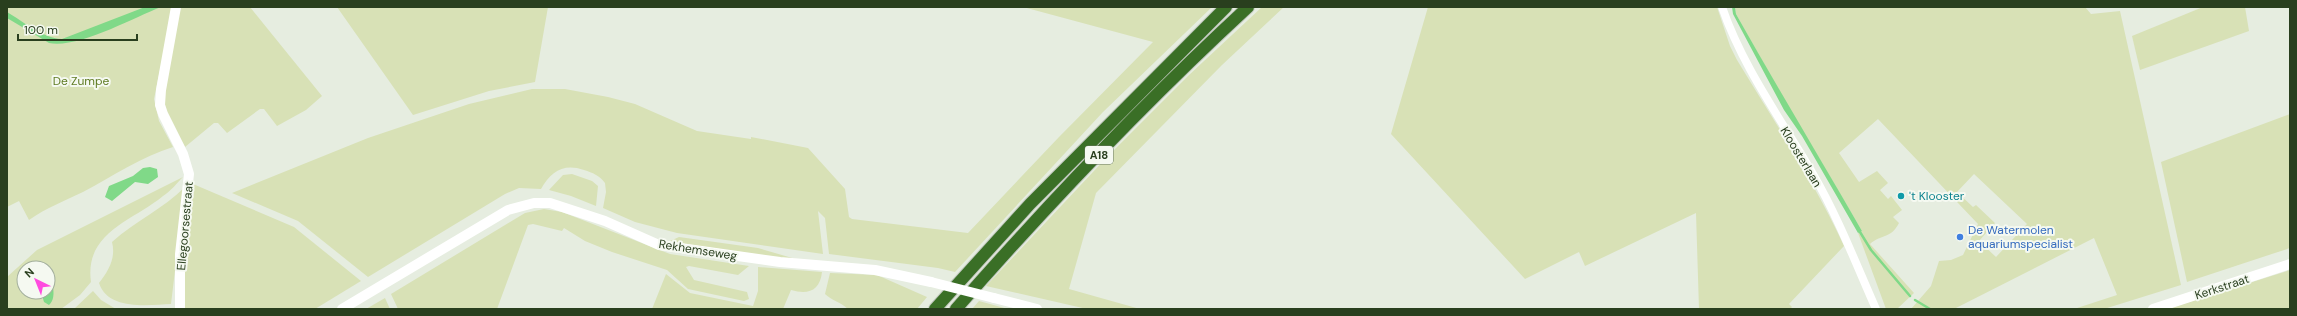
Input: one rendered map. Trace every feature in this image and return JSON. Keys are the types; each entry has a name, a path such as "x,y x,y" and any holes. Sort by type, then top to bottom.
{"highway":[{"name":"A18","path":"935,309 1030,204 1226,7"},
{"name":"A18","path":"956,309 1044,212 1121,132 1248,7"}],"street":[{"name":"Ellegoorsestraat","path":"176,7 161,90 160,105 183,154 189,174 180,254 180,309"},
{"name":"Kloosterlaan","path":"1722,7 1731,33 1769,105 1813,175 1844,236 1876,309"},
{"name":"Rekhemseweg","path":"342,309 508,210 534,203 550,203 578,211 659,245 780,262 875,270 931,282 1037,309"},
{"name":"Kerkstraat","path":"2153,309 2290,264"}],"green space":[{"name":"De Zumpe","path":"7,7 173,7 154,99 159,121 173,147 139,161 29,220 19,201 7,207"},
{"path":"180,7 250,7 322,96 306,110 277,126 264,109 260,109 227,133 218,123 214,123 185,147 166,113 163,92"},
{"path":"337,7 548,7 535,82 489,91 413,115"},
{"path":"1023,7 1212,7 1103,112 955,272 938,268 829,254 825,218 818,211 823,254 677,233 635,222 603,208 606,192 605,183 600,178 587,171 570,167 554,173 549,177 541,189 519,188 505,194 368,277 298,221 232,193 368,138 469,104 532,89 565,89 635,104 697,131 751,139 751,137 808,148 845,189 849,217 852,219 968,233 1059,137 1153,42"},
{"path":"1262,7 1284,7 1222,65 1096,193 1069,289 1140,309 1087,309 986,286 1108,156 1189,75"},
{"path":"1428,7 1717,7 1730,46 1737,60 1807,175 1844,246 1789,304 1792,307 1790,309 1699,309 1696,213 1585,266 1579,252 1525,279 1391,134"},
{"path":"1735,7 2085,7 2091,14 2120,11 2181,285 2104,309 2074,309 2117,295 2094,238 1954,309 1911,309 1931,286 1939,261 1951,260 1963,255 1978,224 1878,119 1839,153 1859,182 1877,171 1888,183 1880,190 1888,199 1891,196 1902,210 1893,217 1899,223 1893,232 1870,244 1914,293 1897,309 1886,309 1858,233 1862,231 1778,89 1736,14","holes":["1974,174 2027,224 1996,257 1979,241 1995,223 1976,205 1973,207 1957,192"]},
{"path":"2203,7 2245,7 2249,31 2140,70 2132,36"},
{"path":"2290,114 2290,248 2187,282 2161,162"},
{"path":"572,174 592,181 598,186 596,206 571,196 549,190 563,175"},
{"path":"183,177 166,194 125,221 103,239 95,251 91,265 91,282 80,295 61,309 7,309 7,277 16,269 16,300 56,300 56,260 26,260 37,250"},
{"path":"193,184 294,227 361,281 315,309 182,309 182,274"},
{"path":"185,187 171,304 130,304 111,298 104,292 99,283 111,264 113,253 112,242 168,202"},
{"path":"544,209 562,212 670,254 749,266 738,275 689,266 686,267 694,280 747,292 749,299 744,301 688,289 667,270 612,252 585,241 564,228 562,231 533,224 528,225 497,309 398,309 391,294 525,213"},
{"path":"679,237 758,248 799,260 697,248 670,241"},
{"path":"758,267 822,272 819,284 812,290 803,292 791,290 783,309 652,309 666,274 690,293 753,306 758,291"},
{"path":"2290,270 2290,309 2167,309"},
{"path":"830,273 877,275 927,297 917,309 848,309 825,294"},
{"path":"93,291 101,300 116,309 74,309"},
{"path":"385,298 390,309 366,309"},
{"path":"979,301 1008,309 972,309"}],"shaded area":[{"path":"145,7 161,7 121,25 89,37 61,44 49,43 7,18 7,12 40,33 62,39"},
{"path":"1732,7 1735,7 1736,14 1751,41 1862,231 1858,233 1802,136 1784,110 1733,14"},
{"path":"150,167 157,169 158,177 148,184 135,182 112,201 105,197 109,186 133,176 143,168"},
{"path":"43,300 52,300 49,305"}],"waterway":[{"path":"1860,232 1871,250 1910,296"},
{"path":"1915,300 1930,309"}],"place":[{"name":"'t Klooster","path":"1901,196"},
{"name":"De Watermolen aquariumspecialist","path":"1960,237"}]}
